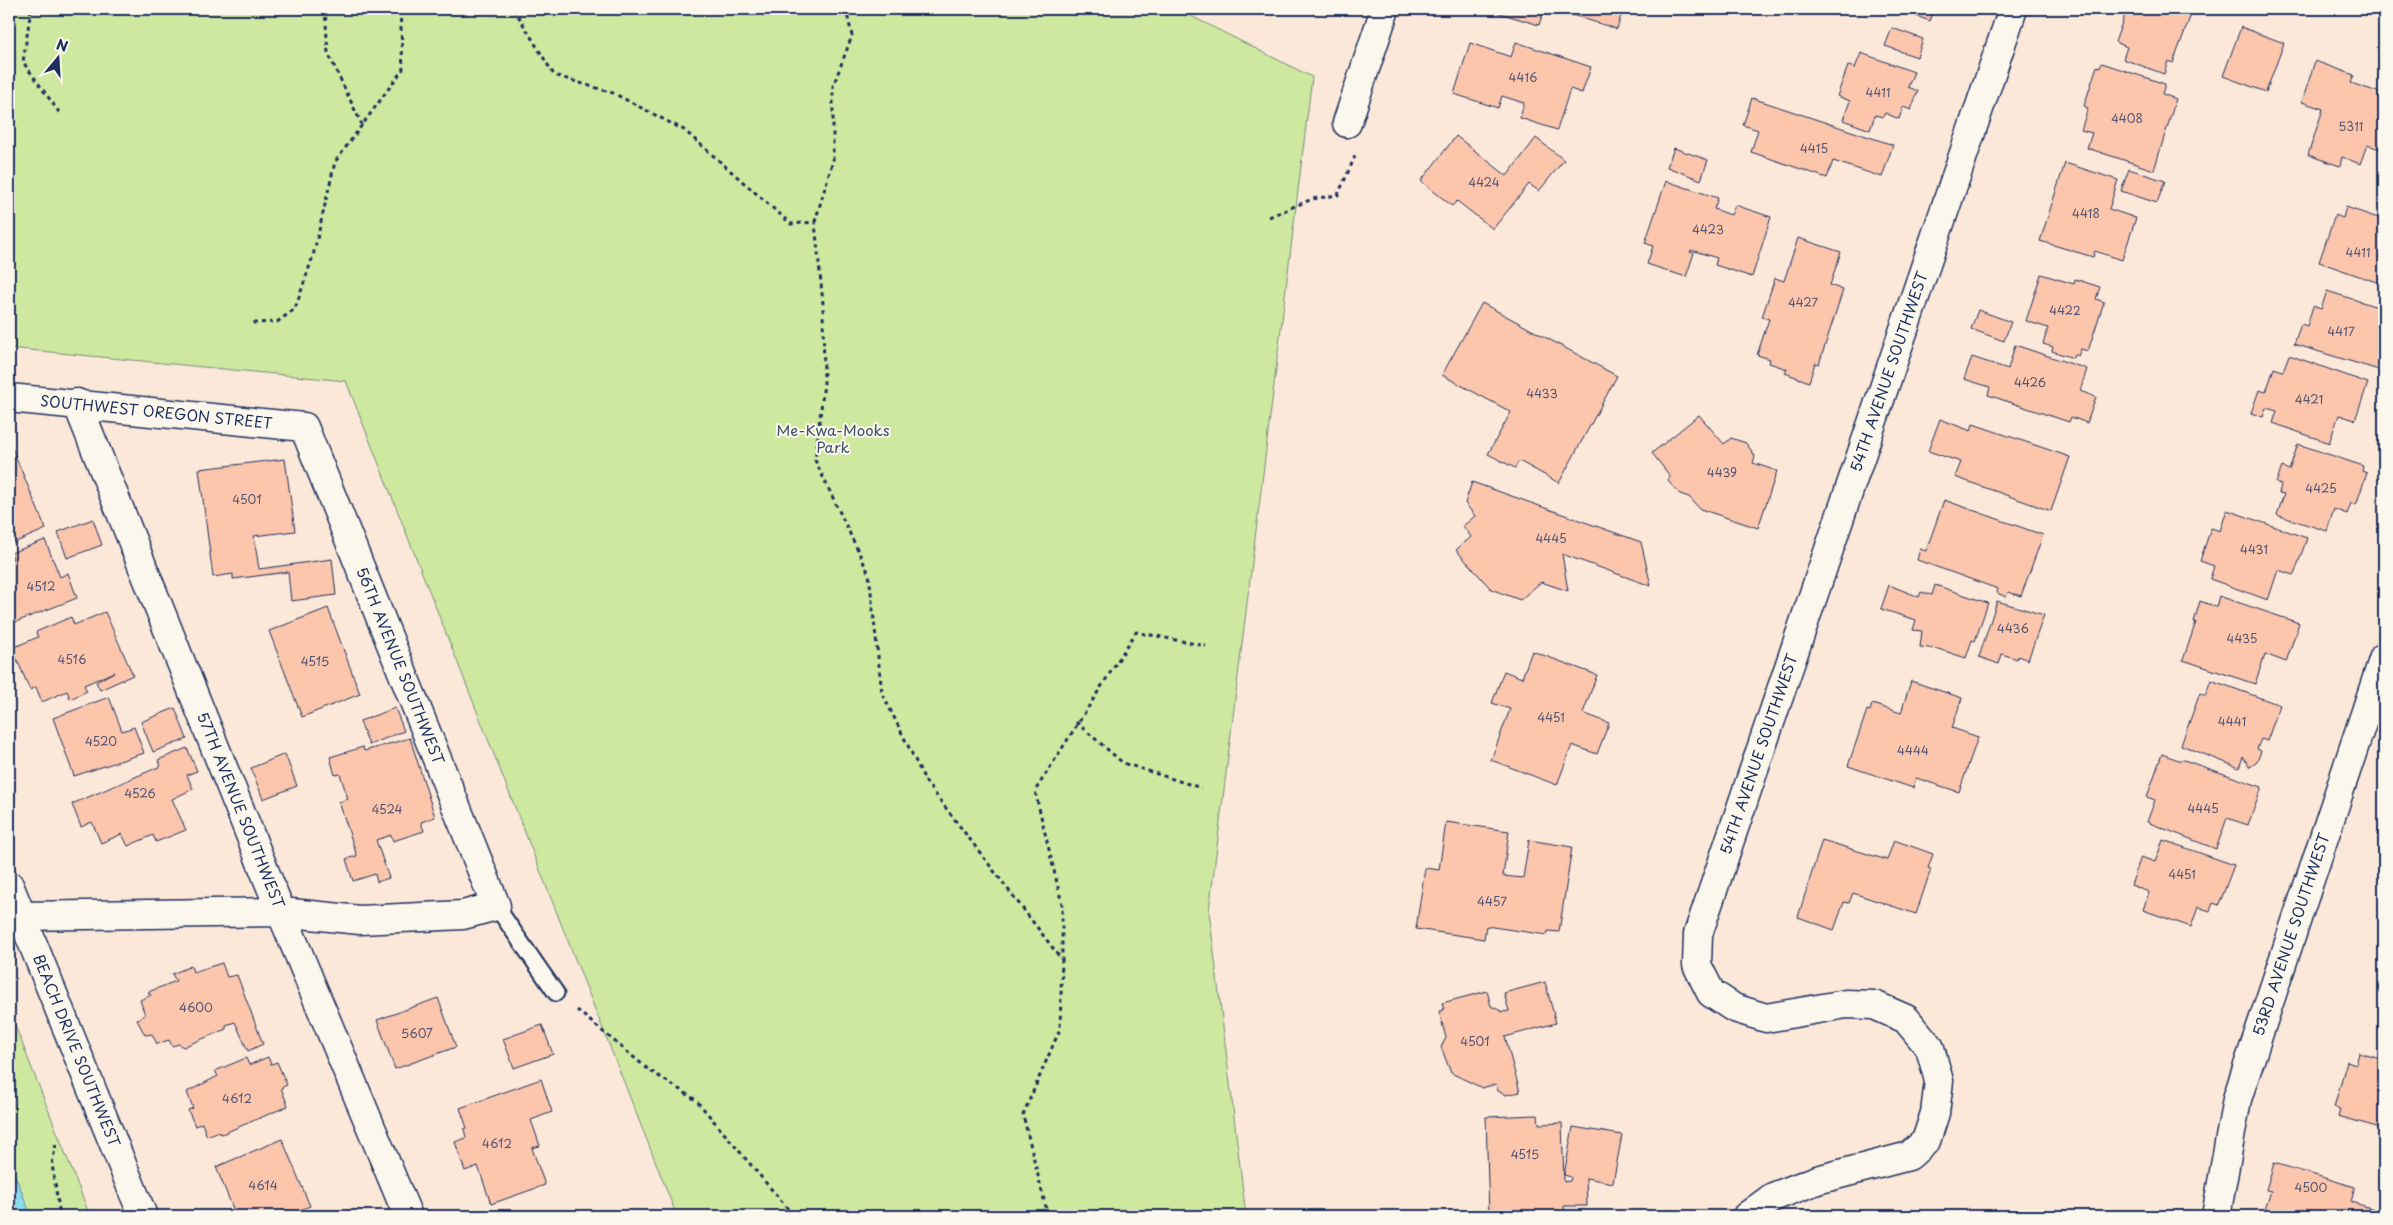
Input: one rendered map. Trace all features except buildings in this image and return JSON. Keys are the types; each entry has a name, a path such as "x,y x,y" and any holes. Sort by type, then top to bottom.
{"street":[{"path":"1347,123 1385,9"},
{"name":"54TH AVENUE SOUTHWEST","path":"1747,1216 1773,1197 1817,1180 1909,1156 1926,1141 1935,1113 1939,1081 1930,1048 1906,1019 1874,1005 1846,1004 1766,1018 1734,1008 1711,992 1697,966 1698,934 2013,9"},
{"name":"SOUTHWEST OREGON STREET","path":"9,398 77,403 304,427"},
{"name":"57TH AVENUE SOUTHWEST","path":"77,403 281,912 408,1216"},
{"name":"56TH AVENUE SOUTHWEST","path":"304,427 496,906"},
{"name":"53RD AVENUE SOUTHWEST","path":"2216,1216 2237,1099 2384,657"},
{"name":"BEACH DRIVE SOUTHWEST","path":"9,885 143,1216"},
{"path":"21,916 281,912 360,920 463,915 496,906"}],"lane":[{"path":"496,906 556,993"}],"path":[{"path":"30,9 23,62 61,115"},
{"path":"325,9 328,53 362,125"},
{"path":"253,323 276,322 295,309 313,256 335,162 404,69 400,9"},
{"path":"514,9 554,75 613,93 684,130 791,224 815,222"},
{"path":"846,9 852,36 833,86 833,160 815,222 823,304 824,383 815,460 869,574 882,692 926,782 1062,960"},
{"path":"1269,217 1312,199 1338,195 1349,174 1360,144 1347,123"},
{"path":"1048,1216 1023,1115 1060,1029 1062,904 1034,791 1076,722 1136,632 1206,646"},
{"path":"1076,722 1122,763 1201,788"},
{"path":"556,993 649,1070 696,1100 794,1216"},
{"path":"56,1144 52,1164 60,1216"}],"green space":[{"name":"Me-Kwa-Mooks Park","path":"9,9 1177,9 1312,77 1209,911 1246,1216 677,1216 346,381 9,348"},
{"path":"9,1010 90,1216 31,1216 9,1160"}],"water":[{"path":"9,1160 31,1216 9,1216"}]}
